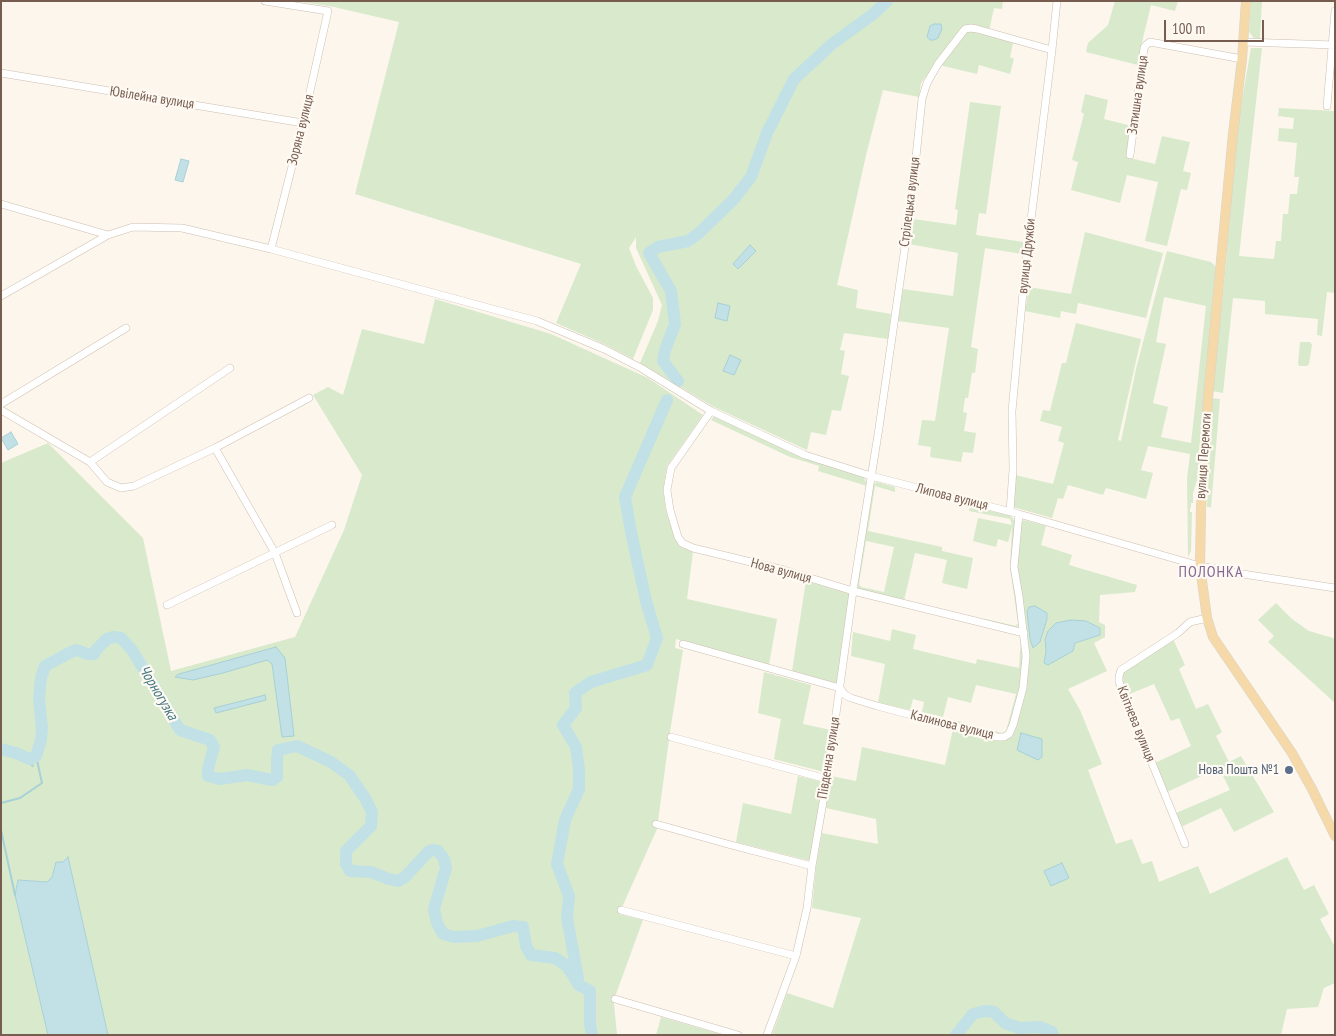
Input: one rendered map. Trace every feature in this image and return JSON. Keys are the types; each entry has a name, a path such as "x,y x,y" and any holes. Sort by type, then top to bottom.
{"main road":[{"name":"вулиця Перемоги","path":"1246,1 1244,42 1233,134 1208,398 1200,508 1200,566 1207,618 1213,637 1292,753 1335,836"}],"street":[{"name":"Зоряна вулиця","path":"265,1 328,11 303,123 271,249"},
{"name":"вулиця Дружби","path":"1010,512 1013,469 1012,411 1024,279 1057,1"},
{"path":"1327,106 1335,10"},
{"name":"Стрілецька вулиця","path":"871,476 911,205 922,99 927,83 938,64 965,29 977,29 1052,50"},
{"name":"Затишна вулиця","path":"1130,155 1144,48 1146,45 1150,42 1242,59"},
{"path":"1244,42 1333,45"},
{"name":"Ювілейна вулиця","path":"1,73 303,123"},
{"path":"1,204 108,235"},
{"name":"Липова вулиця","path":"1,296 108,235 134,227 182,228 271,249 537,322 604,348 641,368 711,411 805,455 871,476 1019,514 1200,566 1335,588"},
{"path":"1,404 126,328"},
{"path":"90,462 230,368"},
{"path":"1,410 90,462 108,482 121,488 134,486 215,448 309,398"},
{"name":"Нова вулиця","path":"711,411 671,468 667,490 668,497 678,537 682,544 784,570 853,591 1024,633"},
{"path":"215,448 275,553 297,613"},
{"name":"Південна вулиця","path":"767,1035 796,956 807,908 871,476"},
{"name":"Калинова вулиця","path":"683,644 840,688 845,695 868,704 997,737 1004,737 1009,734 1013,726 1023,688 1026,656 1020,596 1014,568 1019,514"},
{"path":"166,605 332,525"},
{"name":"Квітнева вулиця","path":"1185,844 1118,682 1122,670 1178,633 1190,622 1207,618"},
{"path":"671,738 827,779"},
{"path":"656,824 812,866"},
{"path":"621,910 796,956"},
{"path":"615,999 738,1035"}],"green space":[{"path":"296,1 1003,1 1002,9 994,8 989,31 971,26 937,62 921,83 919,97 883,90 867,151 837,285 858,290 856,308 891,314 888,339 844,333 840,350 845,351 841,374 849,376 841,411 832,410 826,435 811,432 807,450 714,407 640,363 658,321 662,305 636,248 636,237 629,248 653,298 653,310 633,359 556,323 581,264 355,194 399,22 334,7"},
{"path":"1115,1 1178,1 1175,11 1151,5 1138,65 1086,52 1088,43 1108,25"},
{"path":"1251,1 1262,1 1260,39 1254,38 1249,32"},
{"path":"971,30 1047,52 1013,43 1010,57 1014,59 1010,74 979,65 977,74 939,65 963,34"},
{"path":"1251,48 1262,48 1239,256 1274,259 1276,241 1281,241 1283,214 1288,214 1290,194 1297,194 1299,177 1294,177 1297,143 1278,141 1279,128 1293,129 1294,118 1278,116 1279,108 1335,111 1335,293 1327,292 1322,336 1317,335 1318,319 1265,314 1265,301 1233,298 1223,393 1212,391 1226,264 1236,135"},
{"path":"1085,94 1108,100 1104,119 1128,125 1130,130 1126,157 1155,164 1162,136 1190,142 1183,171 1191,173 1187,190 1181,189 1167,246 1145,241 1158,182 1127,175 1120,203 1071,190 1078,162 1072,160 1084,114 1081,112"},
{"path":"970,102 1001,106 986,214 979,213 976,235 1024,242 1022,254 985,248 971,347 978,349 975,373 972,373 968,398 965,398 963,412 967,413 964,431 976,433 973,453 963,452 961,462 930,457 931,447 918,445 922,420 935,421 949,328 898,321 903,289 953,296 958,253 909,244 913,219 956,225 958,210 955,209"},
{"path":"1085,232 1163,253 1146,318 1078,303 1076,314 1061,311 1060,318 1025,311 1029,287 1071,294"},
{"path":"1167,251 1211,262 1215,266 1216,272 1199,468 1193,493 1193,503 1191,503 1190,508 1190,512 1192,512 1191,551 1188,557 1187,479 1190,454 1148,446 1141,470 1153,473 1146,499 1106,488 1103,495 1068,485 1063,499 1058,498 1052,518 1013,507 1015,475 1053,484 1064,443 1058,441 1062,427 1040,421 1043,410 1050,411 1062,363 1066,363 1076,323 1141,339 1118,440 1121,441 1136,369","holes":["1164,297 1206,306 1191,443 1161,437 1168,407 1153,403 1166,344 1156,342"]},
{"path":"435,299 551,334 648,378 703,415 667,466 663,490 666,512 675,539 680,547 693,552 687,599 777,619 769,665 676,639 675,648 683,650 657,829 619,914 643,920 616,994 614,1004 617,1035 108,1035 68,858 63,862 56,863 52,877 47,882 18,880 15,895 48,1035 1,1035 1,751 9,752 22,758 33,766 30,756 13,748 1,747 1,463 48,443 143,538 171,671 295,637 344,530 362,475 313,395 328,387 343,395 362,329 424,344"},
{"path":"1300,342 1310,342 1312,345 1307,366 1299,366 1298,364"},
{"path":"1211,398 1220,399 1211,507 1207,507"},
{"path":"714,416 864,477 867,486 818,471 819,466 790,457 711,420"},
{"path":"877,482 895,487 895,492 875,486 868,531 942,547 942,551 973,558 967,589 942,583 947,560 915,553 904,601 857,588 872,485","holes":["866,541 894,547 884,592 861,587 859,584"]},
{"path":"970,507 1006,514 1011,516 1015,522 1020,623 1017,627 1013,628 985,621 985,619 1016,626 1018,623 1010,568 1012,527 1008,542 998,539 996,547 973,541 978,518 1012,525 1010,519 969,511"},
{"path":"1024,520 1046,526 1041,545 1072,555 1069,565 1137,585 1135,592 1100,595 1099,622 1105,625 1105,637 1094,643 1107,671 1068,689 1080,710 1102,764 1088,770 1116,844 1132,839 1142,864 1152,861 1159,882 1198,866 1210,894 1287,857 1304,890 1314,885 1329,914 1320,919 1335,947 1335,983 1324,988 1318,1007 1287,1009 1281,1035 772,1035 787,993 833,1008 861,918 812,908 822,833 878,844 876,819 826,808 831,776 856,781 862,747 945,765 953,729 1010,735 1028,656 1016,567 1020,523","holes":["1030,607 1047,619 1044,626 1030,639 1027,611","1100,635 1075,643 1044,663 1046,651"]},
{"path":"806,581 850,594 838,684 792,671"},
{"path":"1276,603 1292,619 1309,631 1335,640 1335,703 1268,642 1274,636 1258,620"},
{"path":"892,629 916,635 913,649 976,664 977,659 1019,668 1021,637 1024,656 1021,687 1008,732 1003,735 953,723 954,720 1002,733 1006,731 1016,694 976,685 971,703 948,697 943,717 922,712 924,702 913,699 910,710 878,703 885,664 851,656 853,632 890,641"},
{"path":"1173,639 1185,665 1179,669 1196,709 1208,704 1222,732 1216,736 1229,762 1241,756 1274,812 1234,832 1221,808 1181,827 1176,813 1230,790 1219,768 1167,792 1155,763 1191,746 1179,718 1171,721 1154,684 1127,695 1122,682 1124,672"},
{"path":"764,672 811,685 803,724 831,730 824,772 774,759 781,719 758,713"},
{"path":"798,776 823,782 810,861 736,842 743,803 791,814"},
{"path":"661,1017 723,1035 656,1035"}],"water":[{"path":"941,24 942,29 938,38 930,40 927,37 930,26"},
{"path":"181,159 189,161 183,182 175,180"},
{"path":"750,245 756,251 738,269 733,264"},
{"path":"718,303 730,306 727,321 715,318"},
{"path":"730,355 741,360 734,375 723,371"},
{"path":"11,432 18,444 8,450 1,438"},
{"path":"1035,606 1047,613 1047,619 1040,642 1033,648 1030,639 1027,611 1029,607"},
{"path":"1071,620 1086,621 1100,628 1100,635 1075,643 1073,651 1048,665 1044,663 1045,639 1048,631 1056,623"},
{"path":"276,647 285,658 294,736 282,737 272,664 267,660 193,680 175,677 179,674"},
{"path":"265,695 266,700 216,713 214,708"},
{"path":"1021,733 1042,739 1042,757 1038,760 1017,750"},
{"path":"1,747 19,750 33,756 33,767 22,757 1,751"},
{"path":"68,857 108,1035 48,1035 15,895 18,880 47,882 52,877 56,862 63,862"},
{"path":"1062,863 1069,878 1051,886 1044,871"}],"waterway":[{"path":"678,381 663,361 675,324 671,291 649,253 658,247 688,241 733,200 751,177 767,133 794,79 832,44 872,15 887,1"},
{"path":"578,978 567,918 569,896 557,864 565,820 579,789 576,747 563,725 576,708 575,693 591,682 647,665 657,638 646,601 625,497 667,400"},
{"name":"Чорногузка","path":"1,749 29,759 36,756 41,740 42,729 39,698 41,678 45,666 77,650 87,654 94,654 107,639 113,637 121,638 132,650 180,730 210,740 214,747 208,776 220,779 247,775 272,780 277,777 278,750 297,746 331,762 349,775 372,812 371,826 346,851 346,864 350,871 371,872 398,881 405,877 429,851 438,851 444,859 446,868 434,909 437,923 443,934 454,937 477,936 513,926 523,927 526,946 531,955 555,958 567,966 579,985 590,991 592,1035"},
{"path":"1,803 20,798 42,783 36,756"},
{"path":"1,830 15,895"},
{"name":"Чорногузка","path":"956,1035 973,1014 985,1011 994,1012 1005,1023 1019,1028 1040,1027 1052,1032 1053,1035"}],"place":[{"name":"Нова Пошта №1","path":"1289,770"}],"district":[{"name":"ПОЛОНКА","path":"1211,572"}]}
